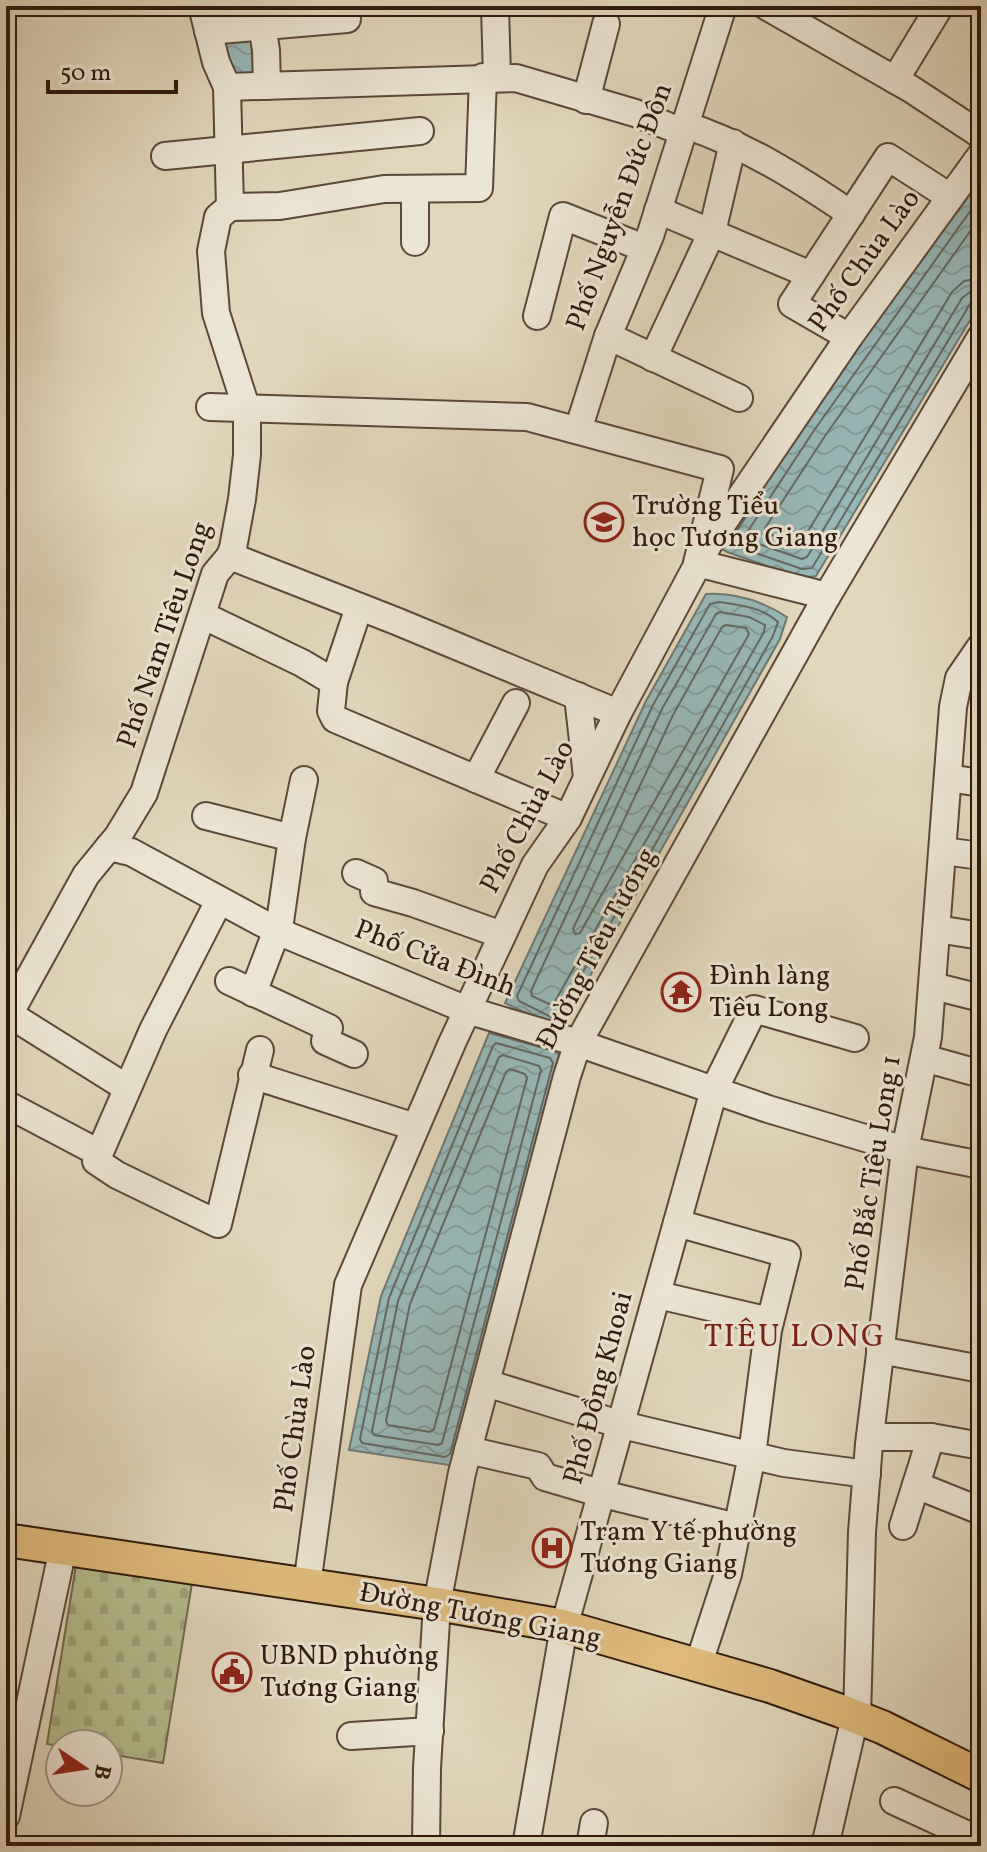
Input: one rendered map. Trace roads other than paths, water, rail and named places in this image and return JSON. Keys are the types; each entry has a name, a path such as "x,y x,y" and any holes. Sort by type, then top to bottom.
{"main road":[{"name":"Đường Tương Giang","path":"6,1540 437,1604 564,1627 770,1686 882,1727 981,1776"}],"street":[{"path":"230,207 280,206 384,189 479,188 495,6"},
{"name":"Phố Nguyễn Đức Đôn","path":"578,430 608,336 658,210 723,6"},
{"path":"895,80 940,6"},
{"path":"782,10 981,135"},
{"path":"261,17 267,86"},
{"path":"208,23 261,17 347,19"},
{"name":"Phố Nam Tiêu Long","path":"8,1017 86,875 109,847 144,793 215,574 230,556 245,475 247,410 216,313 211,251 218,217 230,207 227,87 208,23"},
{"path":"586,100 606,24"},
{"path":"227,87 516,78 733,143 797,177 851,214"},
{"path":"165,156 420,131"},
{"path":"653,358 712,232 733,143"},
{"name":"Phố Chùa Lào","path":"307,1585 348,1285 502,935 535,865 568,818 618,713 697,563 849,337 981,155"},
{"path":"849,337 792,304 888,157 950,197"},
{"path":"415,190 415,242"},
{"path":"658,210 811,275"},
{"path":"537,316 563,216 644,248"},
{"path":"608,336 739,398"},
{"name":"Đường Tiêu Tương","path":"426,1846 437,1604 468,1450 578,1043 827,596 978,351"},
{"path":"210,407 527,417 720,469 697,563 827,596"},
{"path":"230,556 618,713"},
{"path":"359,607 334,682 331,711 335,719 568,818"},
{"path":"202,615 302,663 334,682"},
{"name":"Phố Bắc Tiêu Long 1","path":"825,1846 856,1717 859,1593 870,1437 905,1150 924,1058 933,986 953,707 959,678 981,646"},
{"path":"578,696 587,777"},
{"path":"476,779 516,703"},
{"path":"948,778 981,783"},
{"path":"253,993 277,931 304,780"},
{"path":"206,816 292,838"},
{"name":"Phố Cửa Đình","path":"109,847 131,852 277,931 467,1010 905,1150 981,1165"},
{"path":"943,851 981,856"},
{"path":"356,873 374,881 374,892 502,935"},
{"path":"219,901 153,1030 96,1161 117,1175 218,1224 256,1062 336,1100 415,1127"},
{"path":"937,929 981,936"},
{"path":"229,981 329,1028 325,1041 354,1054"},
{"path":"933,986 981,998"},
{"name":"Phố Đồng Khoai","path":"526,1846 564,1627 714,1090 754,1009 855,1038"},
{"path":"8,1017 127,1088"},
{"path":"924,1058 981,1074"},
{"path":"6,1104 99,1153"},
{"path":"677,1223 787,1254 770,1321 752,1455 728,1574 698,1666"},
{"path":"658,1295 770,1321"},
{"path":"880,1350 981,1369"},
{"path":"486,1383 622,1425 784,1463 867,1474"},
{"path":"870,1437 931,1437 981,1446"},
{"path":"903,1526 931,1437"},
{"path":"468,1450 538,1466 545,1477 603,1494 737,1527"},
{"path":"916,1485 981,1511"},
{"path":"6,1816 63,1548"},
{"path":"351,1736 430,1731"},
{"path":"894,1801 981,1841"}],"water":[{"path":"209,6 253,6 257,74 229,74"},
{"path":"981,164 981,302 816,576 802,578 727,552 720,547"},
{"path":"706,594 728,594 748,599 787,617 780,639 560,1029 505,1003 646,701"},
{"path":"489,1033 554,1051 562,1057 455,1466 349,1450 381,1296"}],"place":[{"name":"Trường Tiểu học Tương Giang","path":"604,522"},
{"name":"Đình làng Tiêu Long","path":"681,992"},
{"name":"Trạm Y tế phường Tương Giang","path":"552,1548"},
{"name":"UBND phường Tương Giang","path":"232,1672"}],"district":[{"name":"TIÊU LONG","path":"795,1338"}]}
